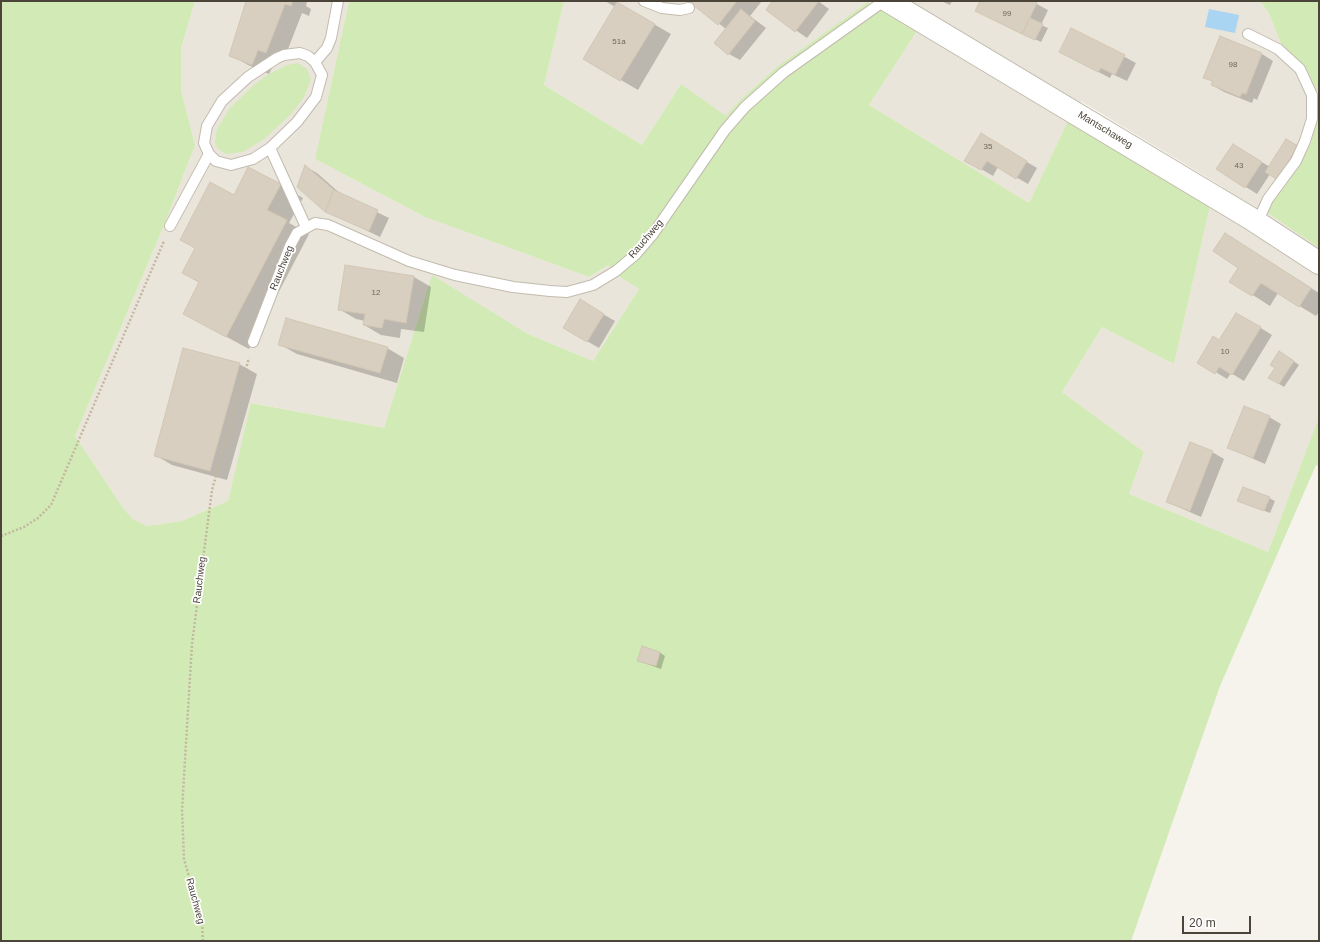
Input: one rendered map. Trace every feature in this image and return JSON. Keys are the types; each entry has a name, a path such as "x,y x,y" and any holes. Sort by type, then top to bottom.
{"street":[{"name":"Mantschaweg","path":"888,1 1257,223 1319,263"}],"lane":[{"path":"315,62 329,43 338,1"},
{"path":"644,1 662,8 680,10 689,8"},
{"name":"Rauchweg","path":"253,342 290,246 297,233 315,223 328,225 409,261 434,269 513,287 567,292 593,285 616,271 635,255 653,234 725,130 754,98 783,73 884,1"},
{"path":"1248,34 1278,49 1300,69 1312,95 1312,119 1305,141 1296,161 1268,199 1257,223"},
{"path":"300,53 308,56 315,62 322,75 316,97 297,122 270,148 254,159 231,165 216,161 209,154 204,143 207,126 222,101 235,88 263,66 284,55 300,53"},
{"path":"270,148 306,227"},
{"path":"170,226 209,154"}],"path":[{"path":"1,536 24,527 38,518 51,505 170,226"},
{"name":"Rauchweg","path":"203,941 202,922 184,859 182,810 192,644 212,490 253,342"}],"shaded area":[{"path":"195,1 349,1 315,159 425,217 589,277 608,265 620,277 639,289 593,361 528,334 432,276 384,428 252,403 228,501 182,521 147,526 133,519 123,508 75,436 165,223 195,145 181,90 181,48"},
{"path":"564,1 868,2 778,66 739,101 726,117 681,84 642,145 544,85"},
{"path":"887,1 1260,1 1269,13 1281,44 1305,66 1318,93 1317,119 1311,143 1301,163 1273,202 1268,213 1319,248 1319,423 1317,423 1268,552 1129,494 1144,452 1062,392 1102,327 1174,364 1210,206 1223,187 1081,101 1068,121 1029,203 869,105 917,31"}],"green space":[{"path":"1,1 195,1 181,48 181,90 195,145 165,223 75,436 123,508 133,519 147,526 182,521 228,501 251,403 384,428 432,275 528,334 593,361 639,289 620,277 608,265 589,277 425,217 315,159 349,1 564,1 544,85 642,145 681,84 726,116 739,101 778,66 868,2 917,31 869,105 1029,203 1068,121 1210,206 1174,364 1102,327 1062,392 1144,452 1129,494 1268,552 1317,422 1319,423 1319,466 1316,465 1220,686 1131,941 1,941"},
{"path":"1260,1 1319,1 1319,248 1268,213 1273,202 1301,163 1311,143 1317,119 1318,93 1305,66 1281,44 1269,13"},
{"path":"298,63 307,69 311,80 304,97 290,115 264,139 243,152 226,154 217,148 215,142 217,129 230,108 254,85 269,74 287,65"}],"water":[{"path":"1209,9 1239,15 1235,33 1205,27"}],"building":[{"path":"246,1 293,1 291,6 285,4 266,53 258,50 252,65 229,56"},
{"path":"688,1 737,1 718,25"},
{"path":"772,1 818,2 795,32 766,10"},
{"path":"980,1 1034,1 1037,3 1022,34 975,11"},
{"path":"617,2 655,24 620,81 583,59"},
{"path":"741,9 755,21 728,55 714,43"},
{"path":"1030,18 1043,24 1035,40 1022,34"},
{"path":"1071,28 1125,55 1115,75 1101,68 1098,72 1059,52"},
{"path":"1220,36 1262,53 1246,94 1242,93 1240,97 1211,85 1213,81 1203,78"},
{"path":"981,133 1027,161 1016,179 987,161 981,170 964,161"},
{"path":"1286,139 1298,146 1278,180 1265,172"},
{"path":"1233,144 1262,162 1245,188 1216,169"},
{"path":"305,165 334,190 325,212 297,187"},
{"path":"248,167 281,184 267,210 287,220 226,337 183,314 199,282 182,273 195,248 180,240 210,182 234,195"},
{"path":"334,190 378,210 369,231 325,212"},
{"path":"1225,233 1311,288 1299,307 1261,283 1252,296 1229,282 1238,268 1213,251"},
{"path":"345,265 414,276 406,323 384,319 382,328 363,325 365,314 338,310"},
{"path":"580,299 604,314 587,342 563,328"},
{"path":"1236,313 1261,327 1232,375 1219,367 1215,374 1197,363 1213,336 1219,340"},
{"path":"286,318 388,347 380,373 278,345"},
{"path":"183,348 240,363 210,471 154,456"},
{"path":"1279,351 1294,361 1279,384 1268,378 1275,368 1270,365"},
{"path":"1244,406 1270,416 1253,458 1227,448"},
{"path":"1190,442 1213,451 1190,511 1166,502"},
{"path":"1243,487 1270,497 1264,511 1237,501"},
{"path":"642,646 660,652 656,666 637,661"}]}
